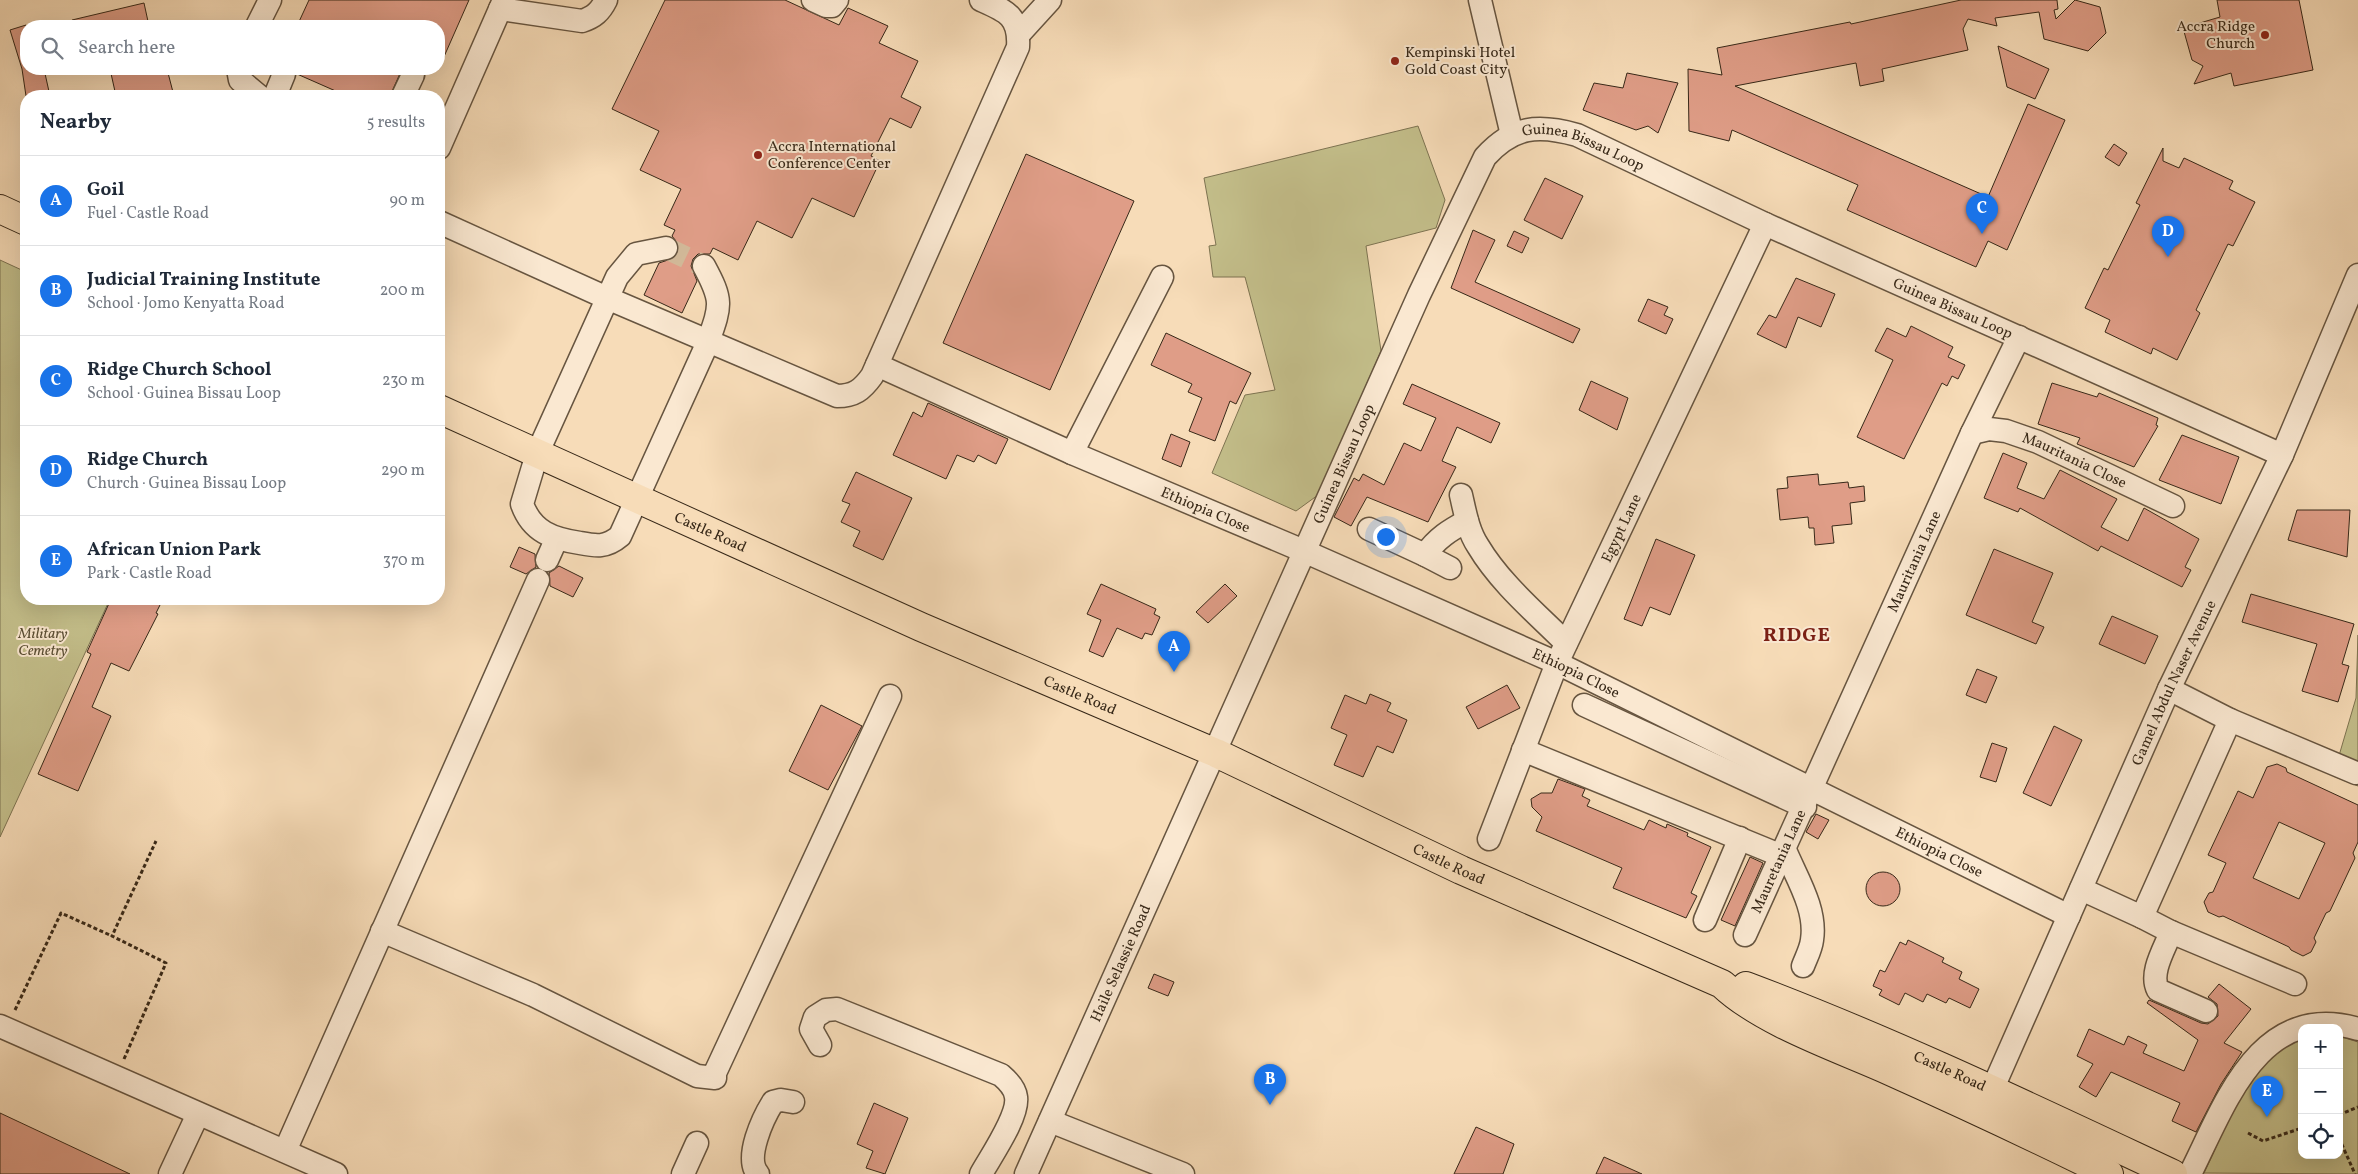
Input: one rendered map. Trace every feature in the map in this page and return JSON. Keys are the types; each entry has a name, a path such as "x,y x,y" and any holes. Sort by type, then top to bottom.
{"main road":[{"path":"0,210 20,218"},
{"name":"Castle Road","path":"445,412 921,627 1216,753 1461,870 1722,984 1738,999 1794,1028 1983,1112 2109,1174"},
{"name":"Castle Road","path":"1722,984 1741,984 1804,1009 1992,1090 2173,1174"}],"street":[{"path":"260,20 270,0"},
{"path":"445,134 502,5 582,21 591,18 601,10 606,0"},
{"path":"813,0 826,6 832,6 837,0"},
{"path":"445,225 607,298 837,396 857,393 865,386 877,365 1018,46 1019,34 1017,24 1011,16 981,0"},
{"path":"1019,34 1050,0"},
{"path":"1480,0 1512,135"},
{"path":"239,75 240,80 252,90"},
{"path":"278,90 284,75"},
{"path":"406,90 414,75"},
{"name":"Guinea Bissau Loop","path":"1216,753 1419,295 1485,157 1496,145 1512,135 1530,128 1552,128 1577,135 1764,224 2282,455"},
{"name":"Egypt Lane","path":"1489,840 1561,653 1764,224"},
{"path":"666,248 636,254 617,277 537,454 522,504 532,524 556,540 602,547 611,544 620,536 708,342 718,314 718,292 704,266"},
{"name":"Gamel Abdul Naser Avenue","path":"1992,1090 2169,690 2282,455 2358,275"},
{"path":"1072,453 1162,277"},
{"name":"Mauritania Lane","path":"1809,797 1972,433 2019,337"},
{"name":"Ethiopia Close","path":"877,365 1072,453 1306,552 1561,653 1809,797 2069,916"},
{"name":"Mauritania Close","path":"1972,433 1989,429 2006,431 2038,442 2173,506"},
{"path":"1462,495 1467,521 1477,545 1561,653"},
{"path":"1426,555 1434,543 1448,531 1467,521"},
{"path":"1369,529 1450,568"},
{"path":"285,1151 556,540"},
{"path":"2169,690 2230,720 2356,773"},
{"path":"382,931 533,995 697,1076 715,1078 715,1073 890,696"},
{"path":"1584,705 1809,797"},
{"path":"2142,917 2230,720"},
{"path":"1523,750 1740,838 1783,853 1807,903 1812,921 1812,941 1803,966"},
{"name":"Haile Selassie Road","path":"1026,1174 1216,753"},
{"name":"Mauretania Lane","path":"1745,935 1809,797"},
{"path":"1705,920 1740,838"},
{"path":"2081,889 2171,932 2295,984"},
{"path":"2171,932 2155,974 2154,984 2158,990 2206,1011"},
{"path":"820,1045 811,1030 815,1017 826,1010 837,1009 1002,1075 1010,1082 1016,1096 1016,1108 981,1174"},
{"path":"2190,1174 2229,1095 2246,1068 2264,1047 2302,1026 2320,1024 2343,1025 2358,1029"},
{"path":"3,1028 336,1174"},
{"path":"758,1174 755,1170 752,1156 768,1110 773,1102 781,1100 793,1102"},
{"path":"170,1174 198,1114"},
{"path":"1050,1121 1183,1174"},
{"path":"683,1174 697,1143"}],"path":[{"path":"112,936 156,841"},
{"path":"3,1028 61,913 166,963 115,1078"},
{"path":"2341,1114 2358,1107"},
{"path":"2248,1133 2263,1141 2298,1129"},
{"path":"2343,1147 2355,1174"}],"green space":[{"path":"1418,126 1445,200 1436,228 1366,246 1381,351 1318,495 1296,511 1212,473 1245,395 1275,390 1245,277 1213,277 1209,246 1216,245 1204,178"},
{"name":"Military Cemetry","path":"0,260 20,269 20,605 107,605 0,837"},
{"path":"2358,635 2358,786 2333,776 2356,698"},
{"path":"2343,1037 2358,1042 2358,1174 2204,1173 2231,1115 2254,1076 2268,1060 2284,1047 2298,1040 2298,1159 2343,1159"}],"building":[{"path":"309,0 469,0 445,54 445,20 300,20"},
{"name":"Accra International Conference Center","path":"665,0 785,0 839,25 848,8 888,26 879,43 918,61 901,97 921,107 911,128 890,118 871,156 880,161 854,217 812,198 792,238 757,221 738,260 713,248 710,254 698,254 693,259 691,266 697,281 682,313 644,295 659,263 674,258 678,253 679,245 672,236 675,230 664,225 681,189 640,170 659,131 612,109"},
{"path":"1961,0 2057,0 2058,9 2054,10 2056,19 2075,0 2100,7 2106,33 2088,51 2044,39 2039,12 1995,18 1997,26 1968,19 1963,29 1968,50 1882,69 1884,81 1860,86 1856,63 1735,86 1988,197 2028,104 2065,120 2007,250 1988,241 1976,267 1847,210 1858,185 1732,130 1729,141 1689,131 1688,69 1722,75 1717,48 1850,22 1851,24"},
{"name":"Accra Ridge Church","path":"2217,0 2299,0 2313,70 2234,86 2231,73 2194,84 2203,66 2192,60 2183,28 2220,17"},
{"path":"144,3 148,20 72,20"},
{"path":"20,27 20,62 10,30"},
{"path":"1998,46 2049,69 2035,99 2007,87"},
{"path":"1627,73 1678,83 1658,133 1648,126 1636,130 1583,110 1594,83 1623,88"},
{"path":"23,75 45,75 49,90 25,90"},
{"path":"111,75 169,75 172,90 115,90"},
{"path":"299,75 399,75 393,90 333,90"},
{"path":"2114,144 2127,153 2119,166 2105,157"},
{"path":"2163,148 2163,161 2179,168 2184,158 2233,181 2229,189 2255,202 2233,246 2228,244 2196,310 2200,313 2177,360 2153,348 2151,354 2105,332 2110,320 2085,308 2104,268 2108,270 2140,205 2136,203"},
{"path":"1026,154 1134,201 1050,390 943,343"},
{"path":"1545,178 1583,196 1562,239 1524,220"},
{"path":"1473,230 1495,240 1475,282 1580,329 1573,343 1451,288"},
{"path":"1514,231 1529,238 1522,253 1507,246"},
{"path":"1796,278 1835,294 1821,327 1798,317 1786,348 1757,334 1769,315 1776,318"},
{"path":"1648,299 1668,307 1664,315 1673,319 1666,334 1638,321"},
{"path":"1911,326 1953,347 1948,357 1965,365 1958,379 1952,376 1947,386 1942,383 1904,459 1857,437 1893,360 1875,351 1887,328 1906,337"},
{"path":"1166,333 1251,373 1236,404 1230,401 1215,441 1189,431 1202,398 1188,392 1192,384 1151,365"},
{"path":"1591,381 1628,398 1617,430 1579,410"},
{"path":"2052,383 2097,397 2099,393 2158,418 2156,425 2158,426 2134,467 2077,444 2080,438 2038,424"},
{"path":"1412,384 1500,423 1491,443 1457,427 1442,461 1456,467 1428,522 1367,497 1351,526 1334,517 1354,478 1359,481 1363,474 1384,485 1404,443 1421,451 1436,418 1403,404"},
{"path":"928,403 1008,439 996,464 978,455 974,462 957,455 946,479 893,455 913,412 922,417"},
{"path":"1171,434 1190,442 1181,467 1162,459"},
{"path":"2182,435 2239,457 2221,504 2159,480"},
{"path":"2003,453 2027,463 2017,488 2044,499 2060,470 2117,499 2101,527 2128,541 2144,508 2199,539 2185,567 2191,570 2182,587 2101,546 2098,551 2020,508 2018,512 1984,498"},
{"path":"856,472 912,498 883,560 853,546 860,531 841,522 850,504 842,501"},
{"path":"1818,474 1819,485 1848,482 1849,488 1864,486 1865,501 1850,503 1852,524 1832,526 1834,543 1815,545 1814,528 1809,528 1808,517 1780,520 1777,489 1788,488 1787,477"},
{"path":"2297,510 2350,510 2347,557 2288,540"},
{"path":"1656,539 1695,555 1670,615 1650,607 1642,626 1624,619"},
{"path":"519,547 535,554 536,567 526,574 510,567"},
{"path":"1994,549 2053,573 2032,622 2044,627 2036,644 1966,615"},
{"path":"559,566 583,578 573,597 550,586 549,573"},
{"path":"1101,584 1156,609 1154,614 1160,617 1152,635 1145,633 1142,639 1117,628 1103,657 1089,651 1101,620 1087,614"},
{"path":"1225,584 1237,596 1208,623 1196,612"},
{"path":"2251,594 2354,624 2342,664 2349,666 2338,702 2302,691 2317,644 2242,622"},
{"path":"108,605 160,605 156,613 158,614 129,671 111,663 92,707 111,716 78,791 38,774 91,654 87,652"},
{"path":"2112,616 2158,636 2145,664 2099,644"},
{"path":"1977,669 1997,677 1986,703 1966,695"},
{"path":"1507,685 1520,708 1478,729 1466,707"},
{"path":"1370,694 1391,703 1387,711 1407,720 1393,753 1377,746 1363,777 1334,765 1347,735 1331,728 1345,695 1366,704"},
{"path":"821,705 862,726 828,790 789,771"},
{"path":"2054,726 2082,740 2051,806 2023,793"},
{"path":"1992,743 2007,748 1996,782 1980,777"},
{"path":"2277,764 2286,768 2287,772 2358,805 2358,842 2353,853 2355,858 2330,911 2326,913 2314,938 2316,942 2311,952 2303,956 2289,947 2223,916 2219,917 2208,912 2204,902 2209,893 2213,892 2226,863 2208,855 2238,791 2253,798 2267,767","holes":["2279,822 2325,843 2299,899 2253,878"]},
{"path":"1558,779 1585,789 1582,796 1590,800 1587,806 1644,830 1649,820 1666,828 1667,824 1688,833 1687,836 1711,847 1691,893 1697,896 1686,918 1613,888 1622,868 1536,831 1542,817 1532,807 1531,799 1541,793 1552,793"},
{"path":"1816,814 1829,820 1818,839 1806,832"},
{"path":"1750,857 1763,863 1735,926 1721,920"},
{"path":"1883,872 1890,873 1895,877 1899,882 1899,896 1895,901 1890,905 1883,906 1876,905 1871,901 1867,896 1866,889 1867,882 1871,877 1876,873"},
{"path":"1908,940 1944,958 1942,962 1962,972 1959,979 1979,989 1970,1008 1949,998 1946,1003 1927,994 1923,1002 1905,993 1899,1005 1879,995 1882,990 1873,986 1880,970 1885,972 1900,942 1906,945"},
{"path":"1154,974 1174,982 1168,996 1148,988"},
{"path":"2219,984 2251,1009 2224,1043 2242,1052 2221,1084 2196,1132 2172,1121 2180,1103 2111,1072 2096,1097 2079,1087 2093,1064 2077,1056 2089,1029 2124,1045 2128,1036 2147,1045 2143,1053 2184,1071 2198,1040 2147,1003 2149,1000 2201,1023 2208,1024 2218,1016 2217,1004 2208,997"},
{"path":"874,1103 908,1118 885,1174 866,1168 873,1151 857,1144"},
{"path":"0,1113 130,1174 0,1174"},
{"path":"1476,1127 1514,1144 1503,1174 1454,1174"},
{"path":"1604,1157 1642,1174 1596,1174"}],"tunnel":[{"path":"666,248 704,266"}],"place":[{"name":"Accra Ridge Church","path":"2265,35"},
{"name":"Kempinski Hotel Gold Coast City","path":"1395,61"},
{"name":"Accra International Conference Center","path":"758,155"},
{"name":"Ridge Church School","path":"1982,234"},
{"name":"Ridge Church","path":"2168,257"},
{"name":"Goil","path":"1174,672"},
{"name":"Judicial Training Institute","path":"1270,1105"},
{"name":"African Union Park","path":"2267,1117"}],"district":[{"name":"RIDGE","path":"1797,634"}]}
